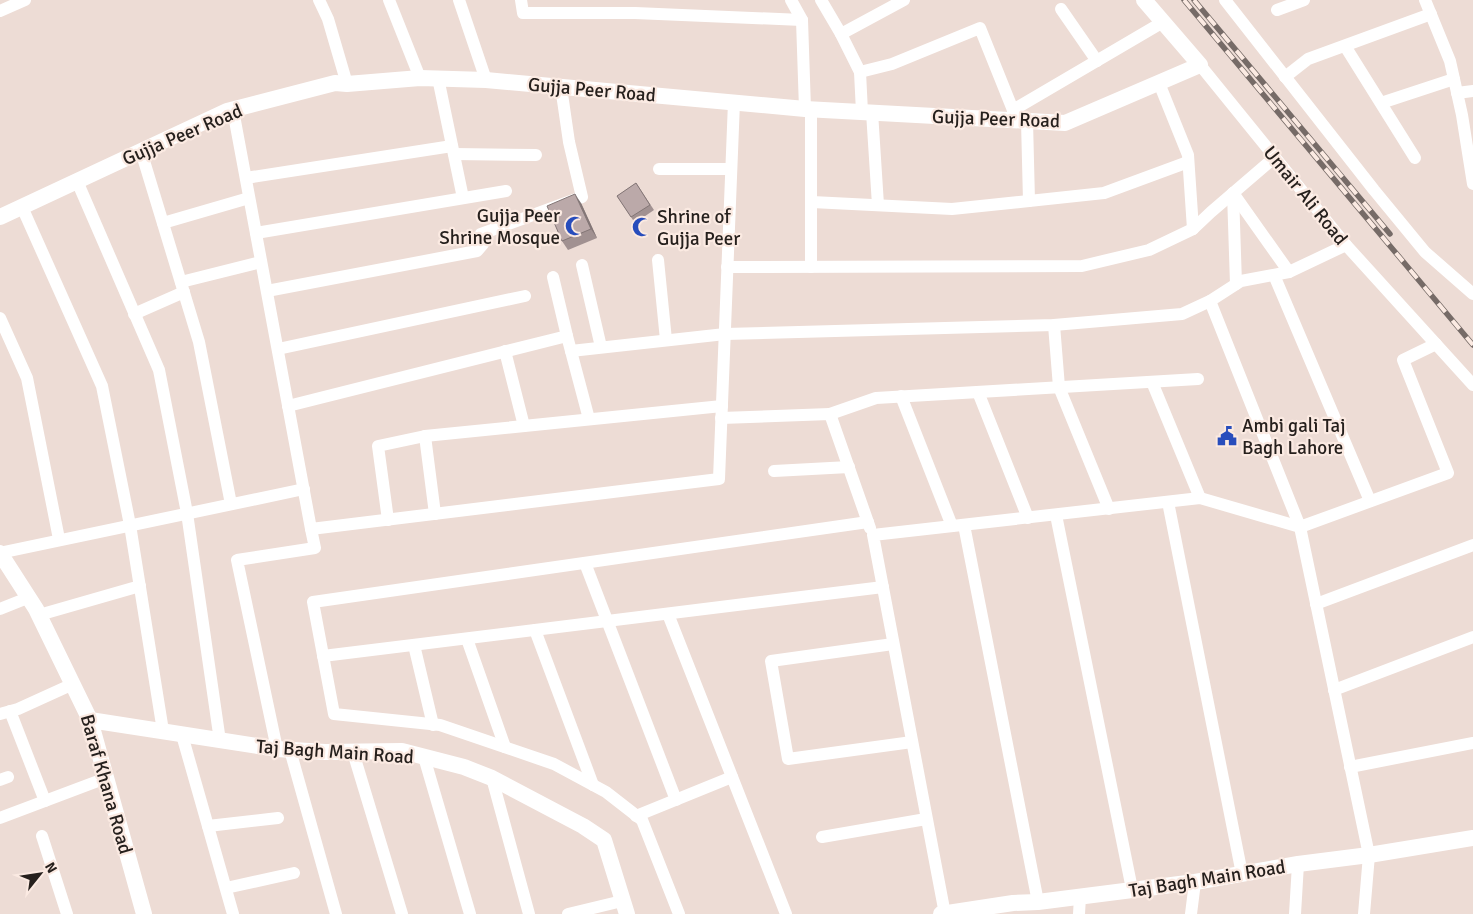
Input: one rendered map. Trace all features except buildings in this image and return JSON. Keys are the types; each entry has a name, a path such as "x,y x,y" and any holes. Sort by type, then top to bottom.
{"street":[{"path":"0,11 25,0"},
{"path":"319,0 328,19 347,84"},
{"path":"389,0 420,78"},
{"path":"459,0 486,80"},
{"path":"520,0 523,13 634,6 802,20"},
{"path":"791,0 802,20 812,202 811,267"},
{"path":"821,0 860,72 867,112 878,205"},
{"path":"841,34 904,0"},
{"name":"Umair Ali Road","path":"1144,0 1200,65 1346,245 1473,385"},
{"path":"1225,0 1425,252 1473,294"},
{"path":"1277,10 1304,0"},
{"path":"1426,0 1450,61 1462,115 1472,177"},
{"path":"1061,10 1097,61"},
{"path":"1285,77 1308,59 1431,14"},
{"path":"1019,117 1097,61 1163,22"},
{"path":"860,72 892,64 980,28 1019,117 1029,201"},
{"path":"1344,46 1415,158"},
{"name":"Gujja Peer Road","path":"0,217 233,110 335,83 347,84 420,78 486,80 808,109 1019,117 1065,123 1200,65"},
{"path":"438,78 463,198"},
{"path":"1381,103 1454,79"},
{"path":"1159,83 1188,155 1193,229"},
{"path":"267,291 477,251 483,244 482,234 582,197 569,142 561,87"},
{"path":"1457,93 1473,91"},
{"path":"311,529 719,479 734,102"},
{"path":"233,110 315,548 236,560 284,749 336,914"},
{"path":"246,178 453,150 536,155"},
{"path":"141,151 199,342 231,504"},
{"path":"727,267 1082,266 1149,250 1193,229 1275,157"},
{"path":"812,202 952,209 1029,201 1104,192 1188,162"},
{"path":"659,169 730,169"},
{"path":"77,181 159,370 187,513 220,741"},
{"path":"256,233 506,191"},
{"path":"1233,193 1289,272"},
{"path":"1233,193 1236,284"},
{"path":"163,223 250,198"},
{"path":"22,207 102,386 130,525 163,732"},
{"path":"570,350 725,334 1054,325 1182,314 1210,301 1241,281 1289,272 1346,245"},
{"path":"658,260 666,340"},
{"path":"134,314 183,287 262,262"},
{"path":"582,265 601,347"},
{"path":"1274,276 1370,501"},
{"path":"553,277 589,419"},
{"path":"278,350 525,296"},
{"path":"1210,301 1300,527 1368,855 1364,914"},
{"path":"1,322 28,378 59,539"},
{"path":"1054,325 1060,387 1109,509"},
{"path":"288,406 567,336"},
{"path":"873,535 1200,498 1300,527 1448,473 1403,360 1436,344"},
{"path":"505,351 524,426"},
{"path":"388,520 378,446 425,436 589,419 722,412 830,414 876,398 1198,379"},
{"path":"1152,382 1200,498"},
{"path":"978,392 1028,518"},
{"path":"901,396 958,526 1038,902"},
{"path":"830,414 873,535 944,914"},
{"path":"425,436 435,514"},
{"path":"774,471 849,467"},
{"path":"0,553 59,539 304,489"},
{"path":"1168,502 1242,874"},
{"path":"1056,514 1132,889"},
{"path":"679,914 642,820 606,792 554,764 440,725 334,714 313,602 868,522"},
{"path":"1316,604 1473,545"},
{"name":"Baraf Khana Road","path":"0,553 30,597 90,720 144,914"},
{"path":"585,563 676,800"},
{"path":"39,615 140,586"},
{"path":"323,656 883,587"},
{"path":"0,609 30,597"},
{"path":"668,614 786,914"},
{"path":"535,630 594,786"},
{"path":"1334,690 1473,637"},
{"path":"467,639 505,747"},
{"path":"893,644 771,661 788,759 912,742"},
{"path":"414,645 433,725"},
{"path":"45,801 5,713 73,684"},
{"name":"Taj Bagh Main Road","path":"90,720 220,741 284,749 353,752 402,751 464,767 492,778 584,826 604,840 625,908"},
{"path":"182,735 234,914"},
{"path":"1350,767 1473,743"},
{"path":"353,752 402,914"},
{"path":"424,757 470,914"},
{"path":"636,816 732,777"},
{"path":"0,818 106,778"},
{"path":"492,778 529,914"},
{"path":"208,826 278,818"},
{"path":"822,837 926,819"},
{"path":"42,836 67,914"},
{"name":"Taj Bagh Main Road","path":"944,914 1012,909 1038,902 1195,882 1298,864 1473,838"},
{"path":"1295,914 1298,864"},
{"path":"226,888 294,873"},
{"path":"1191,914 1195,882"},
{"path":"1079,914 1080,896"},
{"path":"568,914 625,908"}],"railway":[{"path":"1184,0 1473,345"},
{"path":"1194,0 1390,234"}],"place":[{"name":"Gujja Peer Shrine Mosque","path":"575,226"},
{"name":"Shrine of Gujja Peer","path":"642,227"},
{"name":"Ambi gali Taj Bagh Lahore","path":"1227,436"}]}
